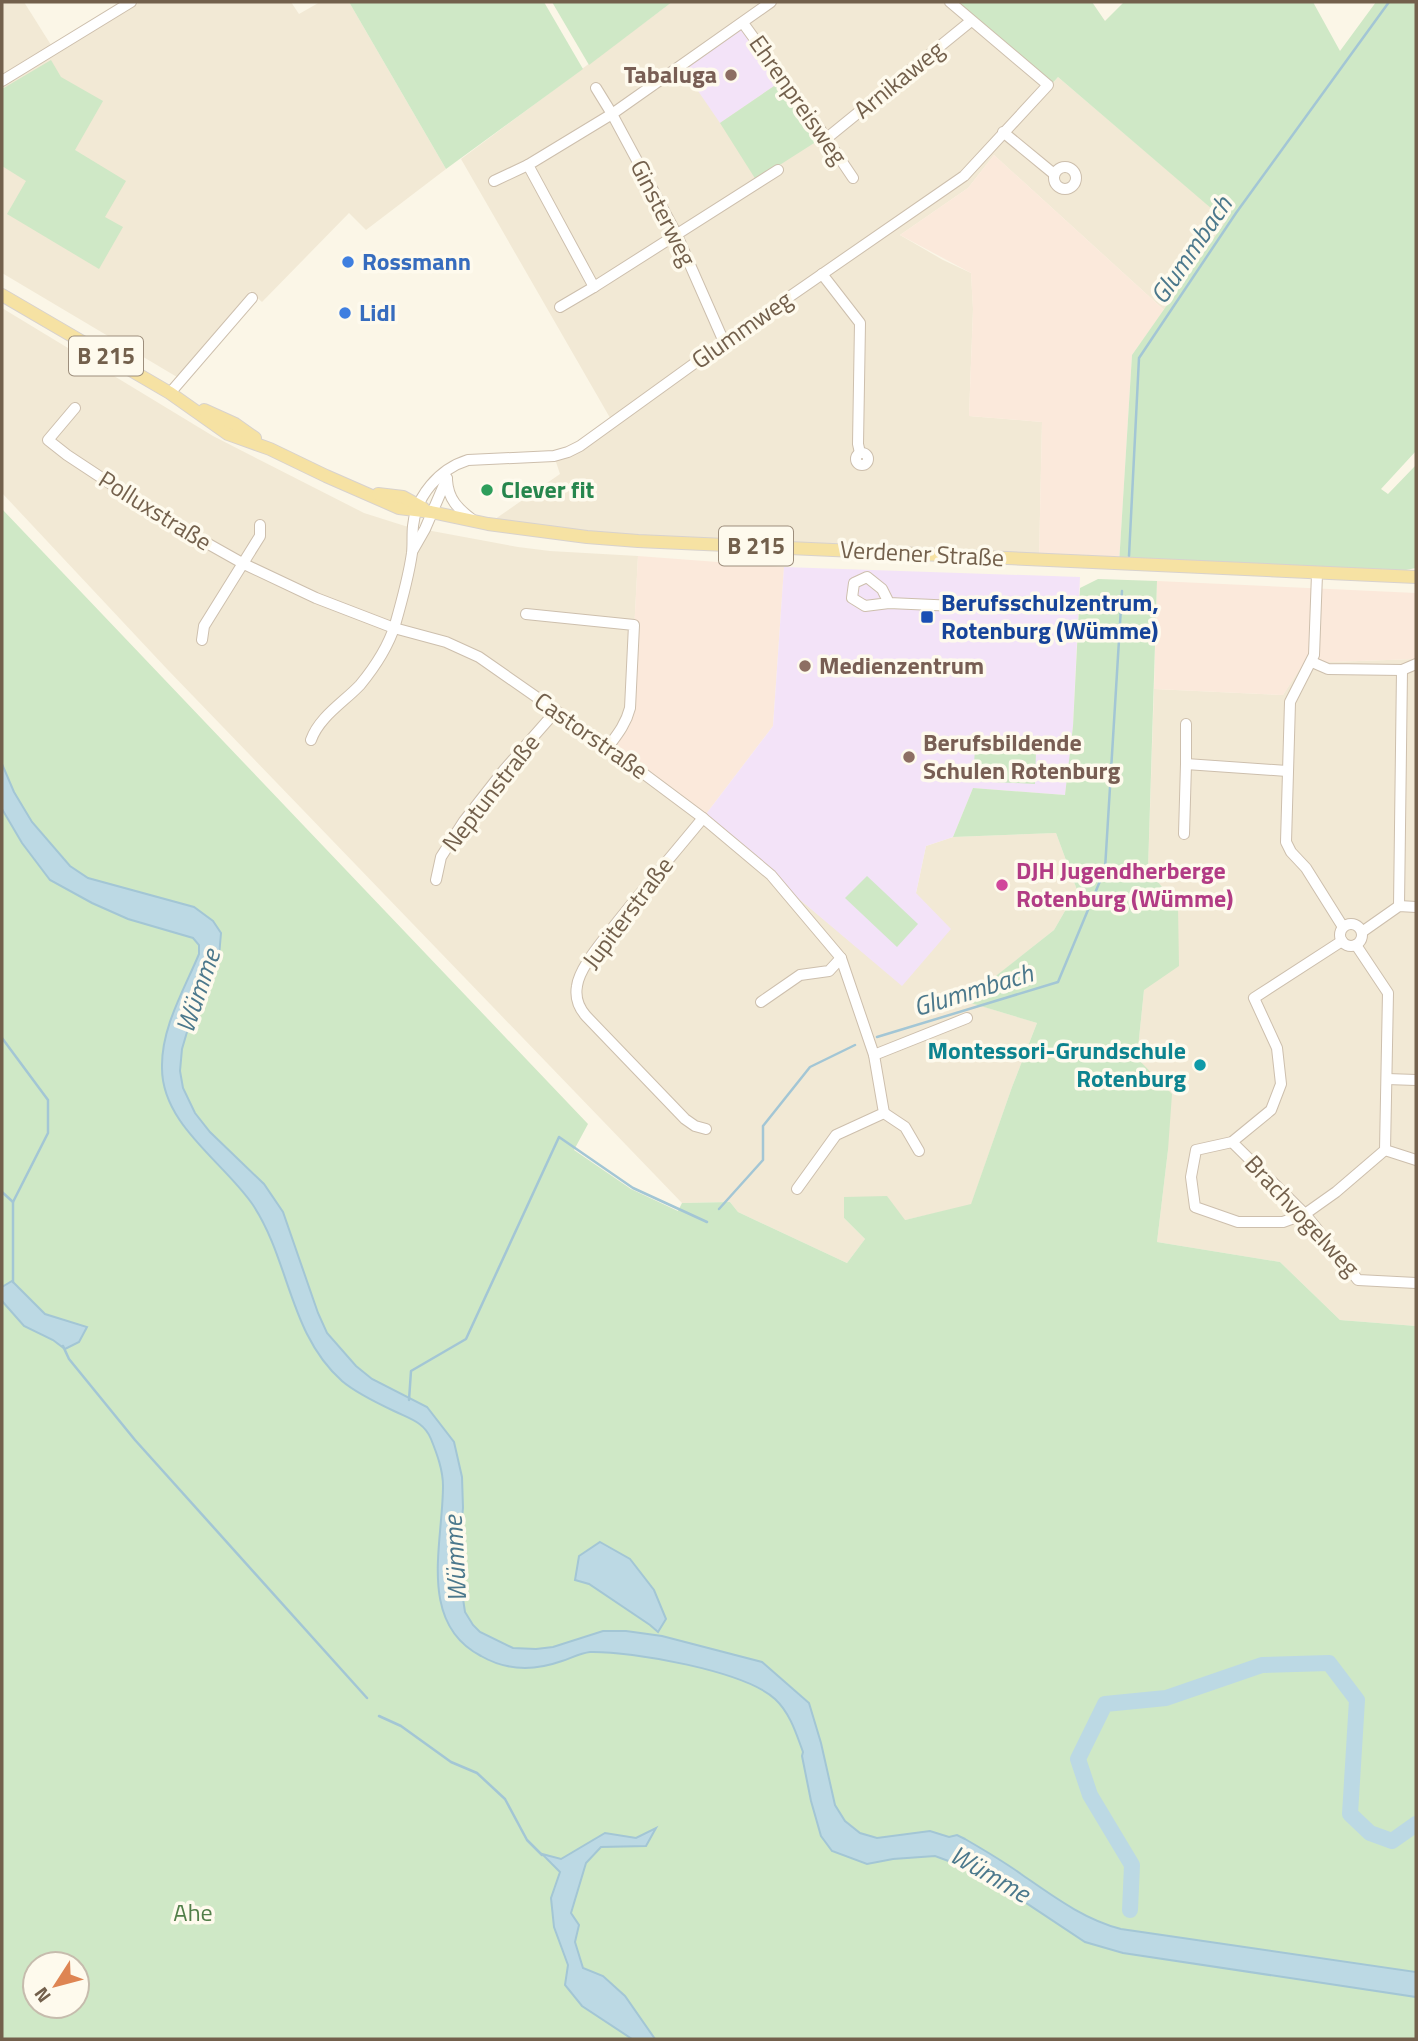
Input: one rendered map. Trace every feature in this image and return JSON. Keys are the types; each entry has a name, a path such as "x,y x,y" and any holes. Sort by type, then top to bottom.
{"main road":[{"name":"Verdener Straße","path":"2,295 170,393 228,434 270,449 399,508 416,508 477,522 638,541 1416,578"}],"street":[{"path":"2,81 131,2"},
{"path":"494,181 528,165 612,114 771,2"},
{"path":"950,2 971,21"},
{"name":"Glummweg","path":"416,508 432,484 461,462 477,458 538,457 568,452 612,424 724,341 964,176 1048,85 971,21"},
{"name":"Arnikaweg","path":"827,138 971,21"},
{"name":"Ehrenpreisweg","path":"743,23 853,178"},
{"name":"Ginsterweg","path":"596,88 677,233 724,341"},
{"path":"1003,132 1054,174"},
{"path":"528,165 594,286"},
{"path":"560,307 778,170"},
{"path":"822,274 860,323 860,453"},
{"path":"170,393 252,298"},
{"name":"Polluxstraße","path":"75,408 48,440 67,455 164,519 244,564 394,628"},
{"path":"412,552 455,466"},
{"path":"447,478 450,498 477,522"},
{"path":"311,740 317,727 367,675 380,657 394,628 412,552 412,527 416,508"},
{"path":"202,640 204,626 260,536 260,525"},
{"path":"1317,573 1314,655 1290,702 1286,842 1291,852 1306,868 1343,927"},
{"path":"889,603 956,606 972,603"},
{"path":"526,614 634,625 630,708 622,729 608,747"},
{"name":"Castorstraße","path":"394,628 446,642 471,653 608,747 703,818 771,875 841,958"},
{"path":"1312,662 1328,669 1402,670 1416,664"},
{"path":"1399,906 1402,670"},
{"name":"Neptunstraße","path":"436,880 441,857 464,821 556,711"},
{"path":"1184,834 1186,724"},
{"path":"1186,764 1287,771"},
{"name":"Jupiterstraße","path":"703,818 595,951 576,989 579,1005 586,1016 685,1119 706,1129"},
{"path":"1343,927 1340,934 1342,941 1349,946 1356,945 1362,932 1399,906 1416,907"},
{"path":"1343,927 1353,924 1362,932"},
{"path":"1342,941 1254,998 1277,1048 1281,1084 1271,1110 1232,1142 1196,1150 1191,1177 1195,1208 1238,1222 1283,1222 1305,1214 1336,1192 1385,1150 1388,993 1356,945"},
{"path":"761,1002 800,975 829,971 841,958 874,1055 884,1113 905,1127 919,1151"},
{"path":"874,1055 967,1018"},
{"path":"1387,1079 1416,1080"},
{"path":"797,1189 836,1135 884,1113"},
{"name":"Brachvogelweg","path":"1232,1142 1305,1214 1358,1280 1416,1283"},
{"path":"1385,1150 1416,1160"}],"shaded area":[{"path":"2,2 24,2 51,45 2,75"},
{"path":"140,2 291,2 299,14 320,2 349,2 446,169 366,230 349,213 262,302 250,291 177,377 2,273 2,86"},
{"path":"672,2 954,2 1051,85 1058,77 1227,221 1164,310 994,155 968,188 900,235 971,273 973,309 969,416 1042,422 1039,560 638,541 488,524 560,474 554,456 613,423 461,159"},
{"name":"Tabaluga","path":"742,28 780,82 720,123 683,69"},
{"path":"994,155 1164,310 1132,355 1119,564 1039,560 1042,422 969,416 973,310 971,273 900,235 968,188"},
{"path":"2,308 213,436 364,513 405,526 518,547 638,556 630,708 703,818 902,985 926,846 953,837 1056,833 1077,890 1054,930 965,1001 1037,1023 971,1205 905,1220 844,1218 865,1239 847,1263 738,1212 730,1202 682,1203 167,669 2,493"},
{"path":"638,556 784,567 773,726 703,818 608,747 630,708"},
{"name":"Berufsbildende Schulen Rotenburg","path":"784,567 1080,577 1073,726 1065,795 973,788 953,837 926,846 916,893 951,929 902,986 703,818 773,726"},
{"path":"1157,581 1416,593 1416,659 1304,663 1283,695 1154,689"},
{"path":"1416,659 1416,1326 1340,1320 1280,1262 1157,1242 1168,1150 1137,1058 1144,990 1178,906 1148,870 1154,689 1283,695 1303,663"}],"green space":[{"path":"349,2 544,2 583,69 446,169"},
{"path":"552,2 672,2 589,65"},
{"path":"954,2 1092,2 1105,21 1124,2 1313,2 1340,51 1376,2 1416,2 1416,451 1381,489 1388,494 1416,465 1416,568 1375,576 1119,564 1132,355 1226,221 1058,77 1050,86"},
{"path":"51,60 61,77 103,101 75,150 126,181 105,217 123,227 99,269 7,214 26,181 2,166 2,89"},
{"path":"780,82 822,138 756,180 720,123"},
{"name":"Ahe","path":"2,509 588,1124 574,1150 631,1189 678,1211 682,1203 730,1202 738,1212 847,1263 865,1239 844,1218 844,1197 887,1196 905,1220 971,1204 1037,1023 964,1001 1054,930 1077,890 1056,833 953,837 973,788 1065,795 1073,726 1080,588 1098,579 1157,581 1148,870 1178,906 1179,966 1144,990 1137,1058 1172,1094 1157,1242 1280,1262 1340,1320 1416,1326 1416,2039 2,2039"},
{"path":"975,748 1036,751 1035,784 973,781"},
{"path":"867,876 918,924 897,947 845,898"}],"water":[{"name":"Wümme","path":"2,764 14,792 32,822 70,866 88,878 194,907 213,921 221,933 219,956 182,1049 180,1071 183,1088 195,1113 210,1132 264,1184 283,1212 327,1333 356,1366 372,1379 427,1407 454,1442 462,1477 460,1579 465,1612 480,1632 513,1648 536,1649 553,1647 603,1631 626,1631 662,1636 762,1662 809,1703 835,1805 845,1821 860,1833 877,1838 930,1831 949,1837 957,1835 1069,1906 1107,1925 1416,1972 1416,1997 1123,1953 1085,1942 993,1881 935,1856 867,1864 832,1851 821,1836 811,1801 803,1752 792,1724 775,1699 760,1689 714,1672 632,1655 590,1652 541,1667 511,1667 481,1656 461,1642 448,1624 441,1603 438,1556 443,1480 428,1433 416,1422 354,1390 324,1362 300,1319 275,1250 253,1205 197,1142 172,1107 162,1068 165,1038 174,1009 199,954 199,945 193,938 128,919 50,880 22,843 2,809"},
{"path":"12,1281 45,1314 87,1327 79,1342 65,1349 24,1326 2,1301 2,1287"},
{"path":"600,1542 630,1559 654,1590 666,1619 658,1632 589,1584 575,1580 579,1556"},
{"path":"656,1828 646,1846 601,1847 586,1863 571,1913 579,1925 575,1942 583,1968 603,1976 625,1996 655,2039 632,2039 582,2006 565,1985 568,1965 554,1927 551,1898 560,1872 542,1854 561,1859 605,1833 636,1838"}],"waterway":[{"name":"Glummbach","path":"1129,556 1139,358 1236,213 1389,2"},
{"name":"Glummbach","path":"877,1037 1058,982 1105,869 1122,591"},
{"path":"2,1038 48,1100 48,1133 13,1202"},
{"name":"Glummbach","path":"719,1209 763,1160 763,1126 810,1067 855,1045"},
{"name":"Glummbach","path":"409,1400 411,1371 466,1339 559,1137 633,1188 707,1222"},
{"path":"2,1192 13,1202 13,1282"},
{"path":"63,1346 69,1359 135,1440 367,1698"},
{"path":"1130,1910 1132,1865 1090,1795 1078,1759 1105,1704 1166,1698 1262,1665 1329,1663 1357,1700 1350,1814 1370,1833 1392,1841 1416,1824"},
{"path":"379,1716 401,1726 451,1762 477,1773 505,1799 527,1840 542,1855"}],"place":[{"name":"Tabaluga","path":"731,75"},
{"name":"Rossmann","path":"348,262"},
{"name":"Lidl","path":"345,313"},
{"name":"Clever fit","path":"487,490"},
{"name":"Berufsschulzentrum, Rotenburg (Wümme)","path":"927,617"},
{"name":"Medienzentrum","path":"805,666"},
{"name":"Berufsbildende Schulen Rotenburg","path":"909,757"},
{"name":"DJH Jugendherberge Rotenburg (Wümme)","path":"1002,885"},
{"name":"Montessori-Grundschule Rotenburg","path":"1200,1065"}]}
